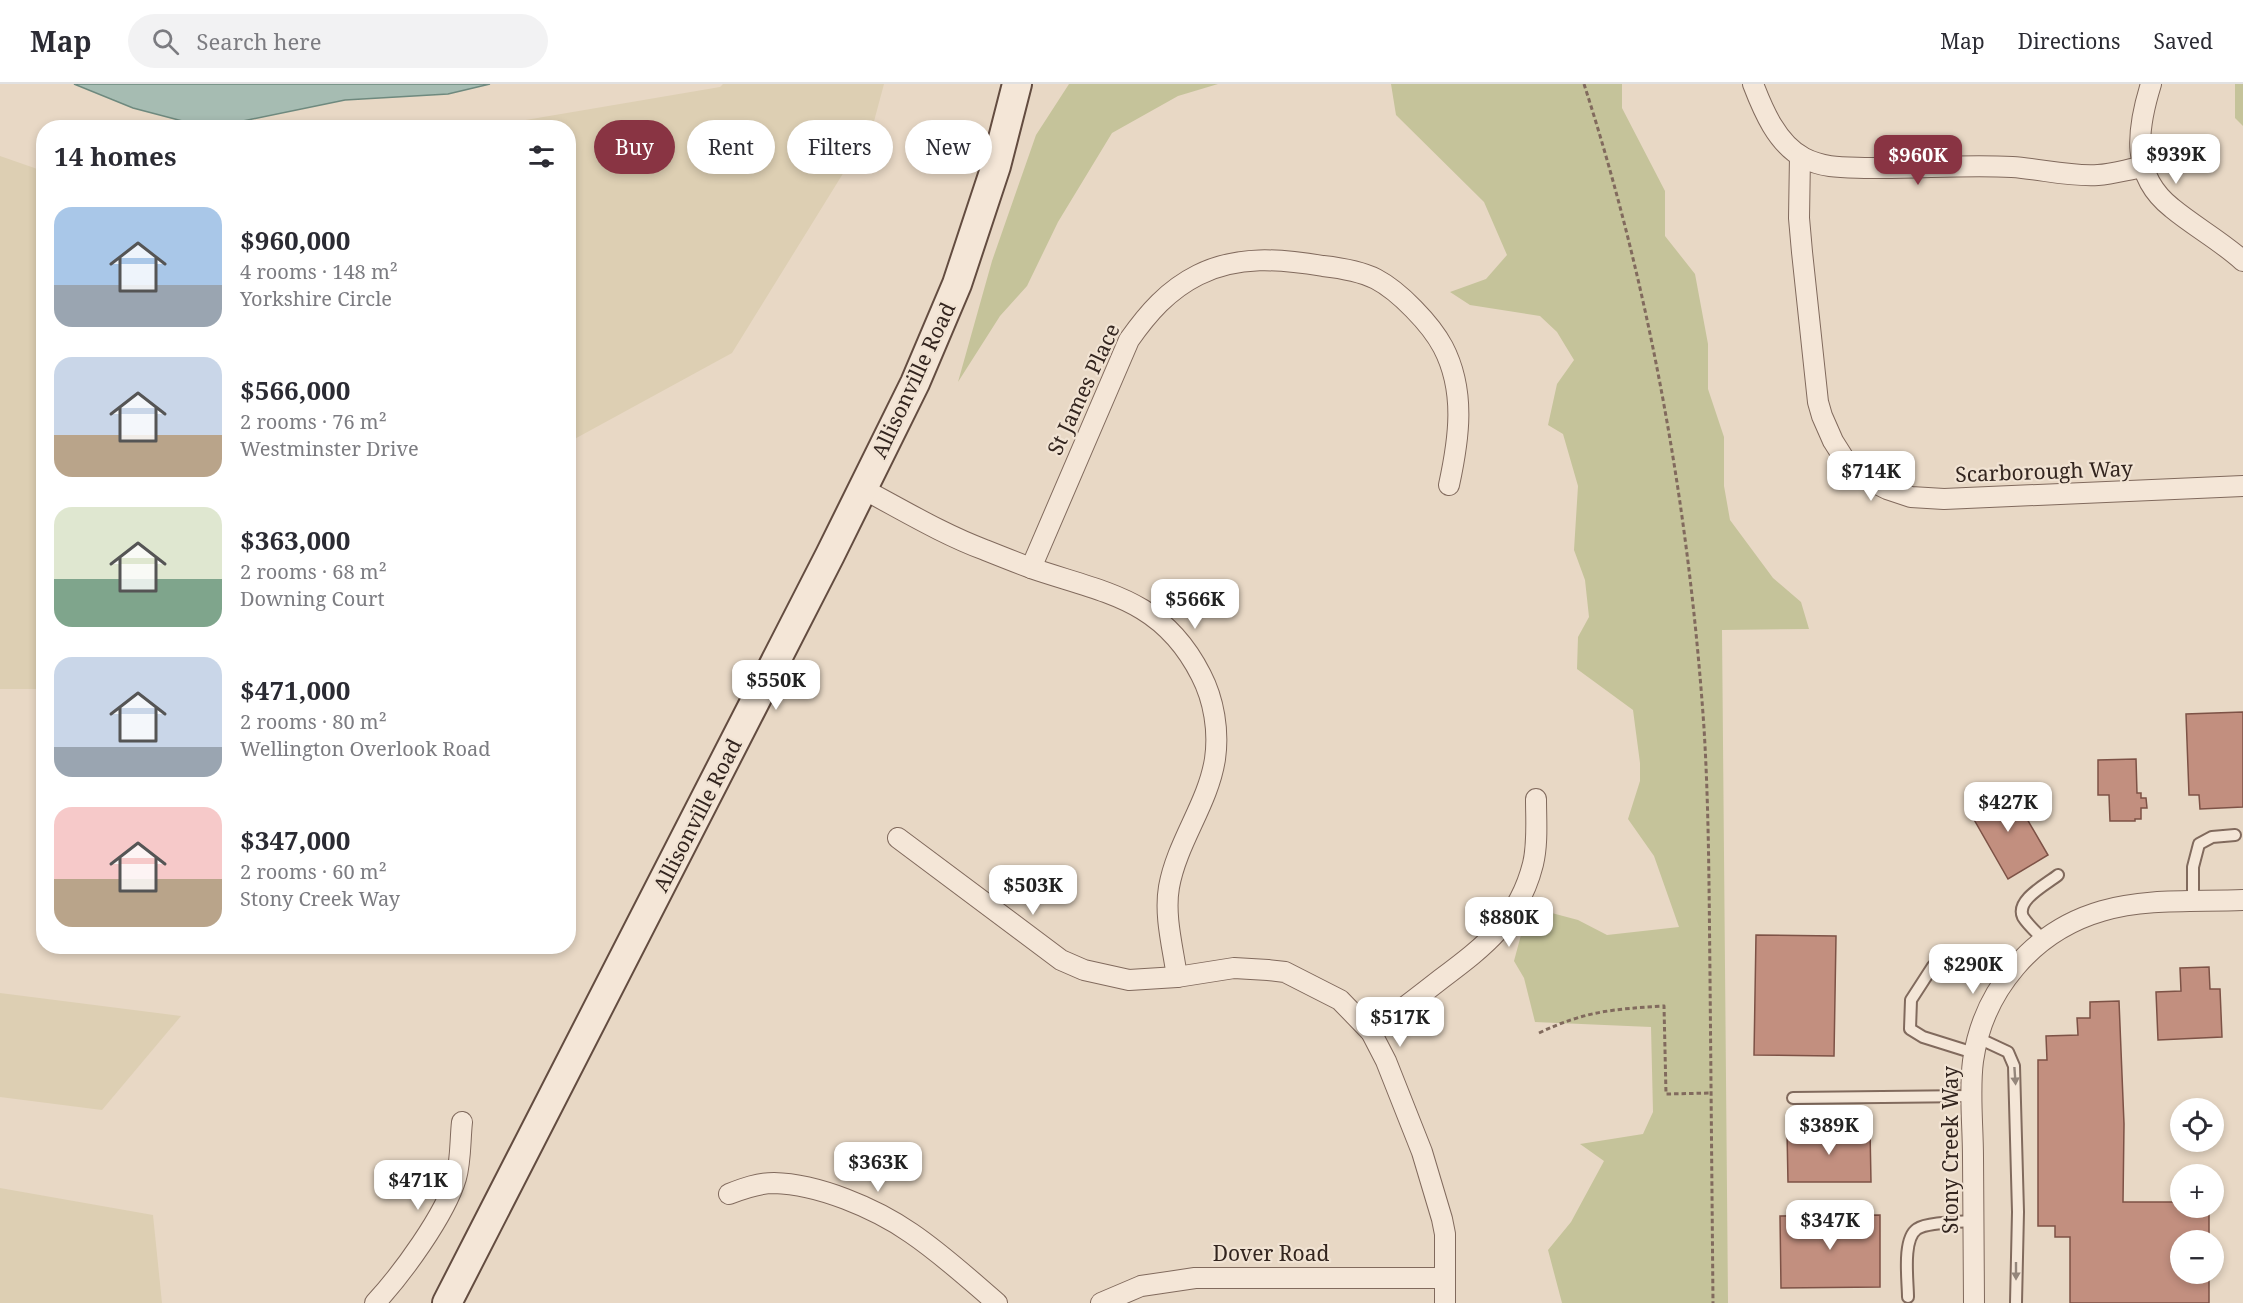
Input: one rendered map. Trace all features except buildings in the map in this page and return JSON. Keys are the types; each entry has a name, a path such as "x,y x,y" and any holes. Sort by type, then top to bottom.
{"main road":[{"name":"Allisonville Road","path":"447,1303 915,383 957,284 996,166 1017,84"}],"street":[{"path":"1753,84 1770,122 1786,144 1800,156 1819,165 1832,167 2011,167 2085,176 2143,167"},
{"path":"2151,84 2141,119 2139,146 2147,178 2170,207 2216,238 2243,261"},
{"name":"Scarborough Way","path":"1800,156 1799,218 1818,402 1833,441 1852,467 1887,489 1911,497 1944,499 2243,486"},
{"name":"St James Place","path":"1031,568 1129,340 1144,318 1158,302 1199,274 1243,261 1266,259 1294,261 1352,270 1376,279 1398,295 1422,318 1443,346 1453,372 1460,409 1458,445 1449,485"},
{"path":"863,489 971,545 1031,568 1105,590 1145,610 1181,642 1195,662 1206,684 1214,712 1215,760 1210,780 1180,851 1169,886 1169,927 1177,977"},
{"path":"1371,1032 1480,950 1499,932 1515,911 1534,862 1536,800"},
{"path":"898,838 1061,960 1084,970 1129,980 1177,977 1234,968 1285,972 1340,1000 1371,1032 1406,1109 1442,1219 1445,1234 1445,1303"},
{"name":"Stony Creek Way","path":"1974,1303 1972,1096 1976,1046 1987,1010 2000,986 2019,960 2043,939 2084,916 2105,910 2145,904 2243,900"},
{"path":"375,1303 419,1247 452,1192 457,1175 462,1122"},
{"path":"729,1194 750,1186 772,1183 821,1190 910,1232 997,1303"},
{"name":"Dover Road","path":"1101,1303 1141,1286 1195,1278 1444,1278"}],"lane":[{"path":"2193,902 2193,867 2199,844 2212,837 2235,835"},
{"path":"2043,939 2024,917 2022,909 2026,900 2058,875"},
{"path":"1933,966 1911,1000 1910,1029 1923,1037 2008,1052 2014,1066 2018,1212 2016,1303"},
{"path":"1793,1098 1972,1096"},
{"path":"1908,1297 1908,1246 1911,1234 1918,1227 1973,1221"}],"path":[{"path":"1584,84 1609,165 1648,328 1668,430 1689,567 1699,671 1708,809 1713,1303"},
{"path":"1539,1033 1568,1019 1604,1010 1664,1006 1666,1094 1711,1093"}],"shaded area":[{"path":"74,84 490,84 448,94 345,100 248,120 179,120 133,108"},
{"path":"723,84 884,84 874,120 787,120 787,174 843,174 732,353 576,438 576,120 525,120 720,87"},
{"path":"1069,84 1218,84 1178,96 1112,133 1058,222 1027,286 1000,316 958,382 992,261 1036,135"},
{"path":"1391,84 1622,84 1622,108 1665,191 1665,236 1695,274 1708,344 1708,389 1724,437 1724,486 1730,520 1773,578 1801,602 1809,629 1722,630 1728,1303 1562,1303 1548,1250 1571,1222 1604,1161 1580,1144 1643,1134 1653,1112 1651,1027 1535,1022 1524,978 1514,961 1521,935 1533,908 1578,920 1607,935 1679,927 1654,856 1628,819 1640,781 1633,710 1577,669 1578,637 1589,617 1585,580 1574,550 1578,486 1563,434 1548,425 1557,384 1574,360 1557,332 1540,316 1470,305 1450,292 1486,279 1507,255 1484,202 1396,115"},
{"path":"2235,84 2243,84 2243,126 2235,118"},
{"path":"0,156 36,169 36,689 0,689"},
{"path":"0,993 181,1016 102,1110 0,1097"},
{"path":"0,1188 153,1215 162,1303 0,1303"}]}
